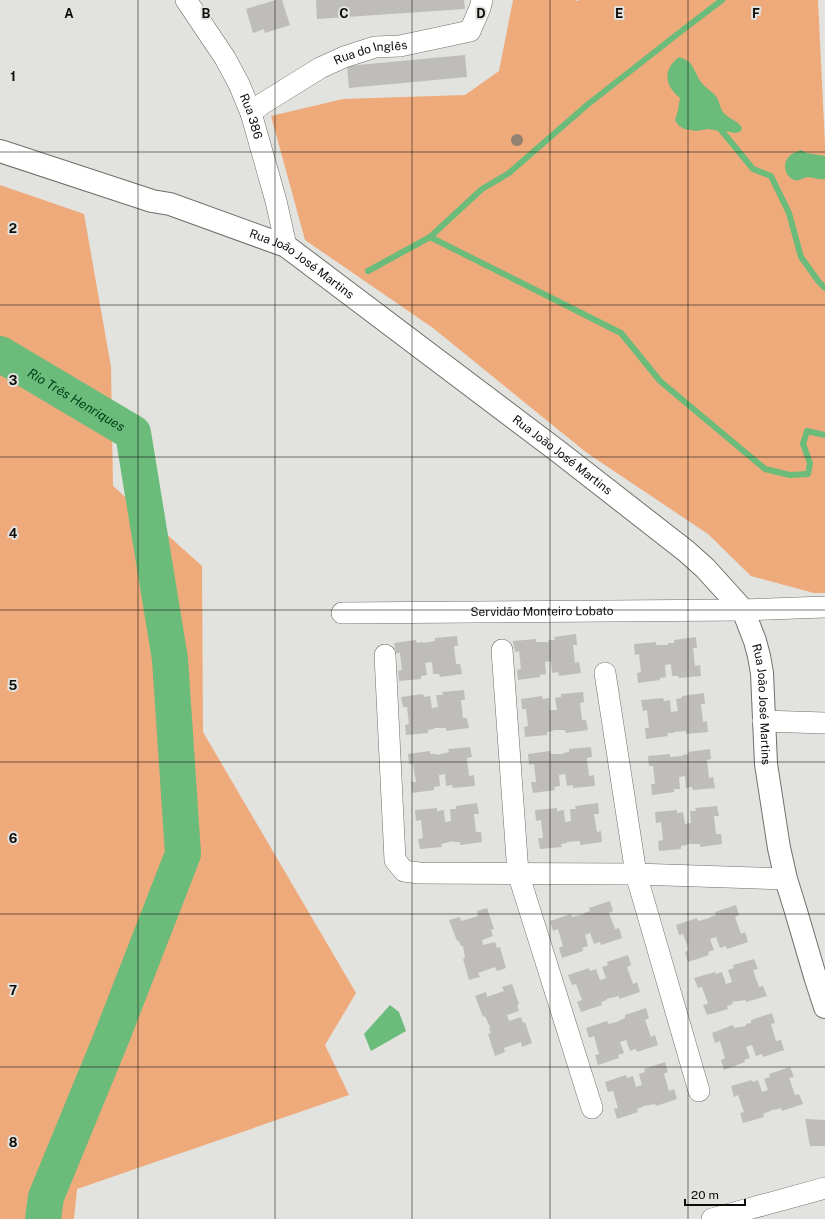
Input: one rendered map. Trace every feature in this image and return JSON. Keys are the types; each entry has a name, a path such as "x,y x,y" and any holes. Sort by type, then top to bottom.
{"main road":[{"name":"Rua João José Martins","path":"0,151 152,201 170,204 286,246 559,452 705,568 743,610 759,656 762,673 766,764 769,792 779,848 786,879 825,1007"}],"street":[{"name":"Rua 386","path":"186,0 225,58 239,84 251,113 276,201 286,246"},
{"name":"Rua do Inglês","path":"251,113 262,104 320,68 344,57 375,47 400,46 470,31 482,0"},
{"name":"Servidão Monteiro Lobato","path":"342,613 743,610 825,607"},
{"path":"502,650 518,873 592,1108"},
{"path":"385,655 395,860 404,871 418,873 636,874 786,879"},
{"path":"605,673 636,874 699,1091"},
{"path":"763,721 825,723"},
{"path":"712,1219 825,1188"}],"shaded area":[{"path":"513,0 818,0 825,145 825,593 814,593 751,576 708,534 587,453 433,328 305,240 271,116 343,99 465,95 499,71"},
{"path":"679,57 690,63 701,82 717,97 723,112 740,125 742,128 740,132 735,133 709,129 696,131 684,129 678,125 675,120 680,98 671,88 668,73 670,67"},
{"path":"801,150 807,153 825,156 825,179 809,177 794,180 790,178 786,171 785,164 792,154"},
{"path":"0,185 84,214 111,367 113,486 202,566 203,732 356,993 325,1045 349,1095 77,1189 74,1219 0,1219"},
{"path":"390,1005 399,1012 406,1031 371,1051 364,1034"}],"building":[{"path":"276,0 282,0 290,25 265,33 264,29 253,33 246,9"},
{"path":"316,0 464,0 465,9 317,19"},
{"path":"465,55 467,77 349,88 347,66"},
{"path":"576,634 577,645 573,645 575,663 579,662 581,673 559,676 558,672 552,673 551,661 545,662 546,674 540,675 540,677 518,680 517,670 521,669 519,651 515,652 513,641 536,639 536,642 549,642 548,640 555,640 554,637"},
{"path":"457,636 458,646 454,646 456,664 460,664 462,674 440,677 439,674 433,674 432,662 425,663 427,675 421,676 421,679 399,681 398,671 402,670 400,653 396,653 394,643 416,640 417,643 423,643 435,641 435,638"},
{"path":"696,637 697,648 693,648 695,666 700,665 701,676 679,678 678,676 672,676 671,664 665,665 666,677 660,678 660,680 638,683 637,673 641,672 639,654 635,655 634,644 656,642 656,645 668,645 668,643 674,643 674,640"},
{"path":"464,690 465,700 461,700 463,718 467,718 469,728 446,731 446,728 434,728 428,730 428,733 406,735 405,725 409,724 407,707 403,707 401,697 423,694 424,697 430,696 432,708 438,707 436,695 443,695 442,692"},
{"path":"583,692 584,702 580,703 582,720 586,720 588,730 566,733 565,730 553,730 547,732 547,735 525,737 524,727 528,726 526,709 522,709 521,699 542,696 543,699 549,698 550,710 557,710 555,698 561,697 561,694"},
{"path":"704,693 705,704 701,704 703,722 707,721 708,732 686,734 686,731 674,732 667,733 668,736 646,739 645,728 649,728 647,710 643,711 641,700 663,698 664,701 670,700 671,712 678,711 676,699 682,698 682,696"},
{"path":"470,747 472,757 467,758 469,776 474,775 475,786 453,788 452,785 446,786 445,774 439,775 440,786 434,787 434,790 412,793 411,782 416,782 413,764 409,764 408,754 430,751 430,754 437,755 449,752 448,749"},
{"path":"591,747 592,757 587,758 589,776 594,775 595,786 573,788 573,785 567,786 565,774 559,775 560,786 554,787 555,790 533,793 531,782 536,782 534,764 529,765 528,754 550,751 551,754 563,754 569,752 569,749"},
{"path":"710,749 711,759 707,760 709,778 713,777 715,788 693,790 692,787 686,788 685,776 679,777 680,789 674,789 674,792 652,795 651,784 655,784 653,766 649,766 648,756 670,754 670,757 683,756 682,755 689,754 688,752"},
{"path":"477,803 479,814 474,814 476,832 481,832 482,842 460,845 460,842 454,841 441,844 442,847 420,849 418,839 423,838 421,820 416,821 415,810 437,808 437,811 444,810 445,822 451,821 450,809 456,809 456,806"},
{"path":"598,803 599,814 594,814 597,832 601,831 602,842 580,845 580,841 567,842 561,844 562,847 540,849 538,838 543,838 541,820 536,821 535,810 557,808 557,811 564,810 565,822 571,821 570,809 576,809 575,806"},
{"path":"717,806 719,816 714,816 716,834 721,834 722,844 700,847 700,844 687,844 681,846 681,849 659,851 658,841 663,840 661,822 656,823 655,812 677,810 677,813 683,812 685,824 691,823 690,811 696,811 695,808"},
{"path":"610,901 613,911 609,913 615,929 619,928 622,938 601,945 600,942 594,944 590,933 585,935 588,946 582,948 583,951 562,958 559,948 563,946 558,929 553,931 550,921 571,914 572,917 584,914 590,911 589,908"},
{"path":"736,905 739,915 735,917 741,934 745,932 748,942 727,949 726,946 720,948 716,937 710,939 714,950 708,952 709,955 688,962 685,952 689,950 683,934 679,935 676,925 697,918 698,921 710,918 716,915 715,912"},
{"path":"487,908 494,929 491,930 493,936 482,940 483,945 495,942 497,948 500,947 506,968 497,971 495,967 478,973 480,977 469,980 463,959 465,958 463,946 461,946 459,941 457,941 449,920 460,917 461,921 478,916 477,911"},
{"path":"628,955 631,965 627,967 633,984 637,982 640,992 619,999 619,996 606,999 607,1000 601,1002 602,1005 581,1012 577,1002 582,1000 576,984 572,985 568,975 589,968 590,971 596,969 600,980 606,978 602,967 608,965 607,962"},
{"path":"754,959 758,969 753,970 759,987 763,986 767,996 746,1002 745,1000 732,1002 733,1004 727,1006 728,1009 707,1015 703,1005 708,1004 702,987 698,988 694,978 715,972 716,974 722,972 726,984 732,982 728,970 734,968 733,965"},
{"path":"512,984 519,1004 517,1005 519,1011 507,1015 509,1021 521,1017 523,1023 525,1022 532,1043 522,1047 521,1042 504,1048 505,1052 495,1056 488,1034 491,1033 490,1027 485,1016 483,1017 475,996 486,992 487,997 504,991 502,987"},
{"path":"646,1008 649,1018 645,1020 651,1037 655,1035 658,1045 637,1052 636,1049 630,1051 626,1040 620,1042 624,1053 618,1055 619,1058 598,1065 595,1055 599,1054 594,1036 589,1038 586,1028 607,1021 608,1024 620,1021 625,1018 625,1015"},
{"path":"772,1013 775,1023 771,1024 776,1041 781,1040 784,1050 763,1057 762,1054 756,1056 752,1045 746,1047 750,1058 744,1060 745,1062 724,1070 721,1060 725,1058 720,1041 715,1043 712,1033 733,1025 734,1028 746,1026 746,1024 751,1023 751,1020"},
{"path":"665,1062 668,1072 664,1074 669,1091 674,1089 677,1099 656,1106 655,1104 643,1106 637,1109 638,1112 617,1119 614,1109 618,1108 613,1091 608,1092 605,1082 626,1075 627,1078 633,1076 636,1087 642,1085 639,1074 645,1072 644,1069"},
{"path":"790,1067 794,1077 789,1078 795,1095 799,1094 803,1104 782,1111 781,1108 775,1109 763,1114 764,1117 743,1123 740,1113 744,1112 738,1095 734,1097 731,1086 752,1080 753,1082 758,1080 762,1092 768,1090 764,1079 770,1077 769,1074"},
{"path":"805,1119 825,1120 825,1146 810,1146"}],"waterway":[{"path":"368,271 430,237 482,189 509,173 587,105 722,0"},
{"path":"721,130 753,169 771,176 789,213 801,257 825,288"},
{"path":"430,237 621,333 660,381 765,469 790,475 808,474 810,463 803,444 807,431 825,435"},
{"name":"Rio Três Henriques","path":"0,354 133,433 170,659 183,854 111,1039 46,1197 43,1219"}]}
